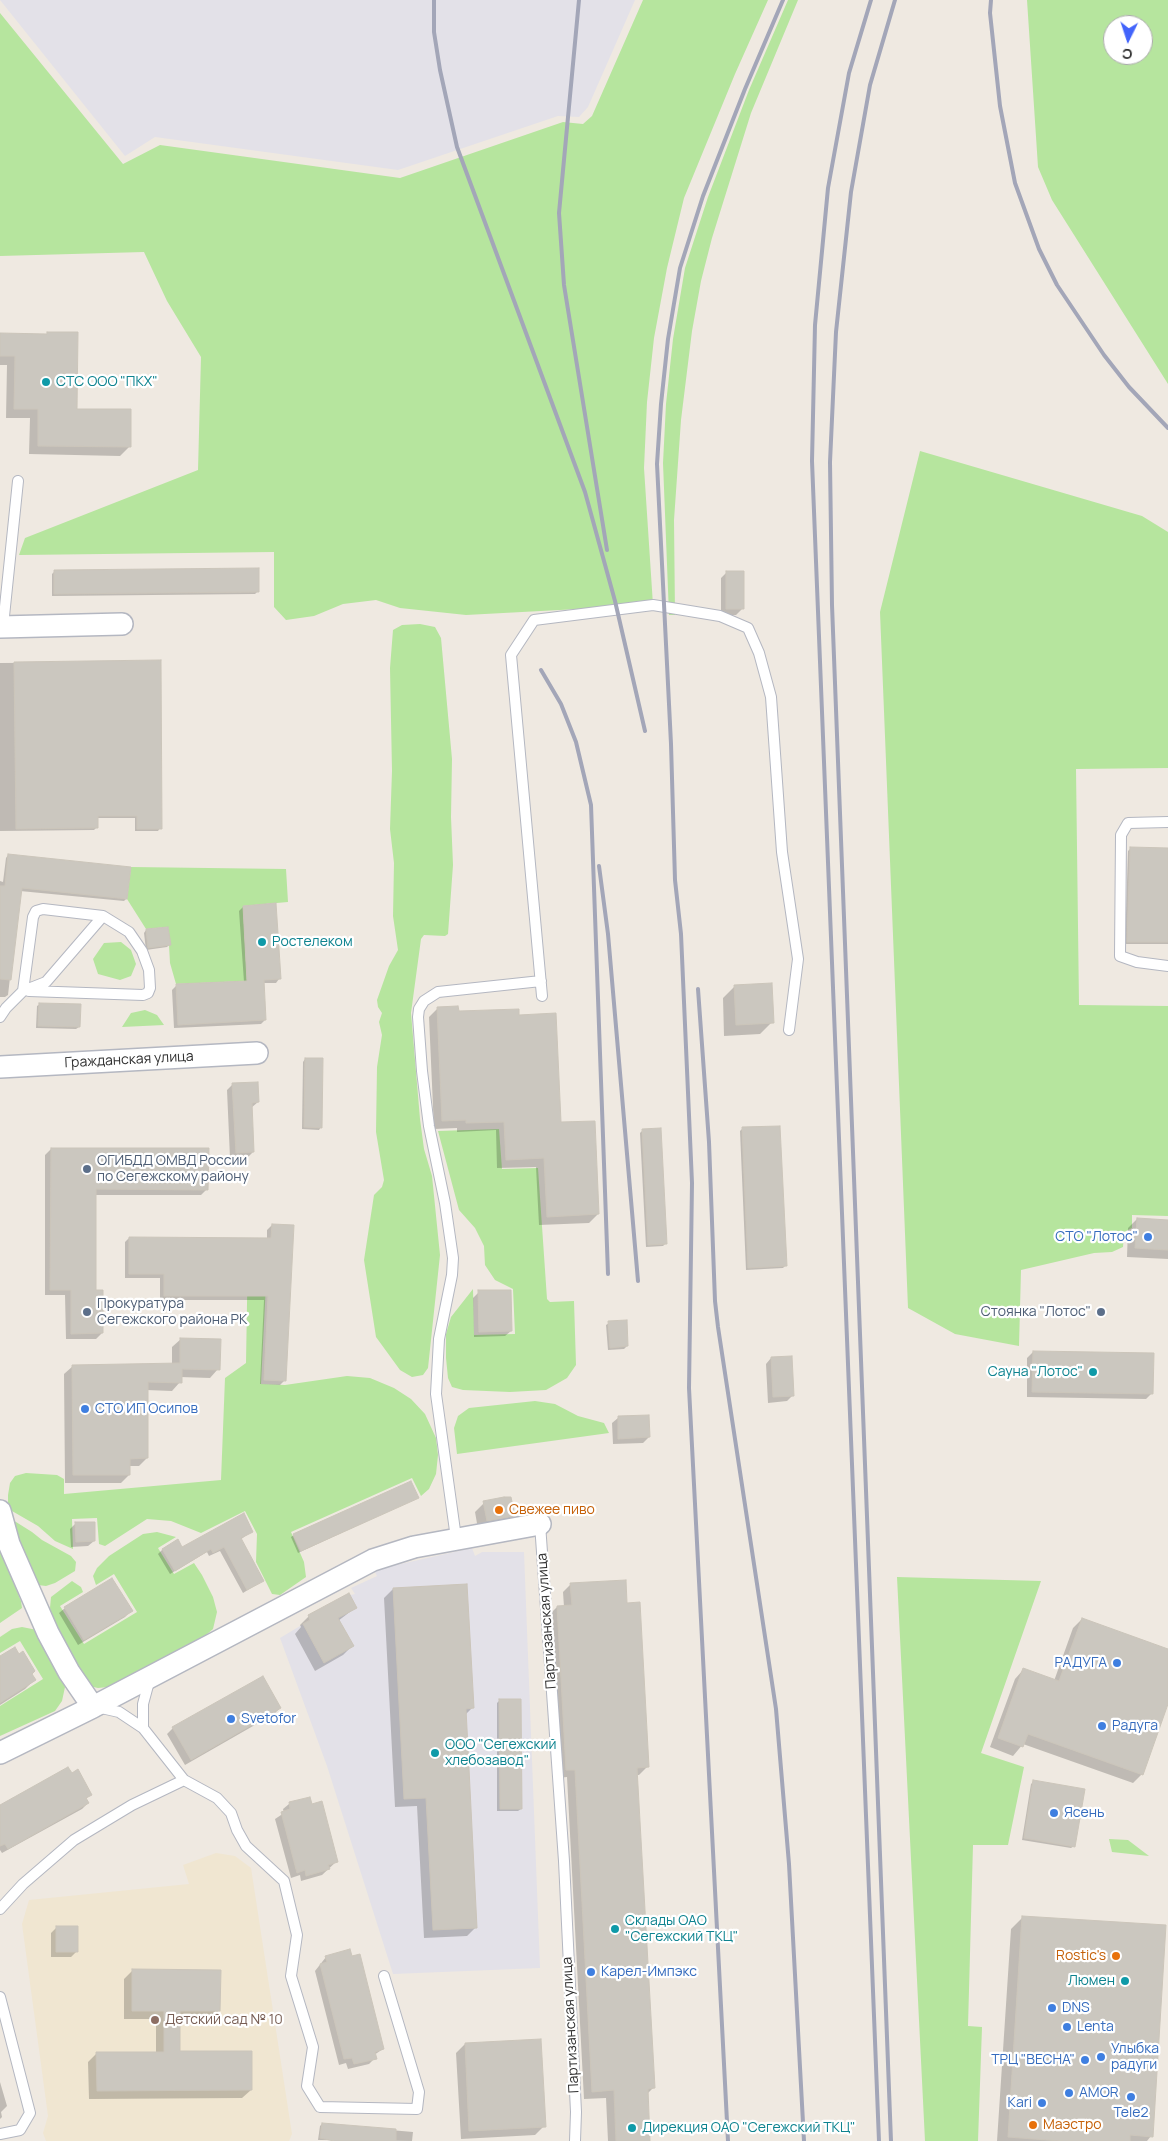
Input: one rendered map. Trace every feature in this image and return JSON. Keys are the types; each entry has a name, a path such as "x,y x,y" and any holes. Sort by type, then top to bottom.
{"street":[{"path":"2,627 122,624"},
{"name":"Гражданская улица","path":"0,1067 257,1053"},
{"path":"0,1511 9,1544 48,1633 69,1672 93,1707"},
{"name":"Партизанская улица","path":"0,1753 93,1707 373,1560 414,1547 540,1524"}],"lane":[{"path":"2,627 18,481"},
{"path":"542,996 511,656 534,620 653,605 720,616 748,628 759,653 771,697 782,852 798,960 789,1030"},
{"path":"1168,822 1128,823 1121,835 1120,956 1137,962 1168,966"},
{"path":"43,909 103,916 129,932 142,951 149,970 150,988 148,993 143,995 23,991 33,917 36,910 43,909"},
{"path":"0,1017 23,991 46,982 103,916"},
{"path":"456,1538 436,1394 439,1339 452,1275 453,1258 445,1203 429,1126 422,1072 419,1009 424,1001 438,992 541,981"},
{"name":"Партизанская улица","path":"540,1524 564,1861 576,2112 575,2141"},
{"path":"143,1728 143,1704 150,1677"},
{"path":"93,1707 119,1712 143,1728 184,1780 217,1798 231,1812 237,1830 246,1846 284,1881 297,1935 291,1976 314,2047 307,2086 320,2107 417,2109 419,2092 384,1976"},
{"path":"0,1910 22,1884 74,1840 132,1805 184,1780"},
{"path":"0,1997 30,2113 20,2130 0,2134"}],"shaded area":[{"path":"0,0 635,0 588,107 579,117 558,116 398,170 155,137 125,156"},
{"name":"ООО \"Сегежский хлебозавод\"","path":"472,1548 475,1556 482,1552 524,1552 540,1968 393,1974 327,1766 280,1638 310,1620 308,1615 349,1593 351,1595 355,1594 351,1588 377,1576 374,1570"},
{"name":"Детский сад № 10","path":"216,1853 235,1856 251,1868 292,2134 289,2141 46,2141 43,2133 48,2116 22,1924 29,1900 189,1884 183,1865"}],"green space":[{"path":"643,0 768,0 684,198 667,268 654,338 647,402 644,468 653,605 466,615 400,608 376,600 343,604 314,616 286,620 274,607 274,552 19,555 25,538 198,470 201,357 167,301 144,252 0,256 0,13 123,164 160,145 400,178 563,122 583,124 592,116"},
{"path":"788,0 798,0 751,113 712,238 701,281 692,331 681,420 674,520 675,615 669,615 663,463 666,404 673,339 685,268 708,197 749,90"},
{"path":"1027,0 1168,0 1168,384 1052,200 1038,167"},
{"path":"920,451 1142,516 1168,532 1168,768 1076,769 1079,1005 1168,1006 1168,1216 1132,1215 1132,1228 1124,1232 1123,1247 1112,1252 1094,1253 1021,1270 1019,1346 955,1334 908,1308 880,612"},
{"path":"420,624 435,627 441,638 452,759 451,817 453,865 448,934 445,936 424,935 421,939 411,1013 420,1119 424,1149 432,1176 440,1255 428,1368 423,1375 412,1377 400,1370 376,1337 364,1260 374,1195 382,1187 384,1180 376,1132 377,1067 382,1035 379,1022 382,1013 378,1007 377,1000 389,966 398,950 393,916 394,863 390,829 392,771 390,668 393,630 402,625"},
{"path":"131,867 286,869 288,902 243,906 247,981 176,984 170,963 168,927 146,929 127,899"},
{"path":"121,942 131,950 136,964 131,976 120,980 98,974 93,959 104,943"},
{"path":"145,1010 157,1015 164,1025 122,1027 131,1013"},
{"path":"499,1129 502,1169 538,1168 547,1299 550,1302 574,1301 576,1365 567,1378 546,1390 510,1392 463,1390 452,1387 448,1378 446,1334 451,1317 473,1289 474,1335 515,1334 513,1289 495,1280 485,1265 484,1246 475,1228 459,1210 438,1131"},
{"path":"268,1244 261,1384 285,1385 347,1376 370,1378 394,1388 411,1399 425,1414 436,1438 438,1455 436,1474 429,1489 421,1496 412,1478 291,1532 304,1562 306,1577 280,1595 272,1594 256,1562 257,1534 245,1511 201,1533 171,1521 147,1519 105,1546 99,1544 97,1518 72,1519 73,1549 55,1541 38,1526 12,1511 8,1505 10,1483 15,1476 26,1473 57,1475 64,1479 64,1494 221,1480 225,1378 246,1363 248,1245"},
{"path":"535,1401 555,1404 578,1416 604,1423 609,1433 457,1454 454,1428 458,1416 469,1408"},
{"path":"8,1517 42,1540 71,1556 76,1562 75,1571 55,1583 46,1586 38,1585"},
{"path":"157,1532 176,1537 158,1548 174,1574 194,1563 202,1575 213,1597 217,1612 213,1629 206,1635 108,1687 98,1688 89,1686 81,1680 52,1619 51,1597 72,1581 81,1587 83,1592 60,1606 84,1644 137,1612 114,1574 96,1585 93,1576 97,1568 109,1556 143,1534"},
{"path":"0,1549 21,1601 22,1608 0,1623"},
{"path":"897,1577 1041,1581 981,1753 1024,1767 1008,1845 973,1845 968,2026 982,2027 978,2141 925,2141"},
{"path":"22,1627 37,1630 62,1676 65,1687 62,1701 55,1711 0,1736 0,1706 43,1679 20,1641 0,1653 0,1637 12,1629"},
{"path":"1109,1839 1128,1840 1149,1856 1112,1852"}],"building":[{"name":"СТС ООО \"ПКХ\"","path":"47,332 78,332 77,409 131,409 131,447 38,446 38,409 14,409 15,356 0,356 0,333 47,334"},
{"path":"259,568 259,592 54,594 54,570"},
{"path":"726,571 744,571 744,609 726,609"},
{"path":"161,660 162,829 137,829 137,816 98,816 98,828 16,829 14,662"},
{"path":"1130,847 1168,848 1168,942 1127,942"},
{"path":"8,854 131,867 127,899 22,888 11,980 0,979 0,886 5,886"},
{"path":"276,903 281,979 264,980 266,1020 178,1025 176,984 247,981 243,906"},
{"path":"168,927 171,945 148,948 146,929"},
{"path":"772,983 774,1023 736,1025 734,985"},
{"path":"39,1003 81,1004 80,1027 38,1026"},
{"path":"458,1006 459,1011 519,1009 519,1015 556,1013 561,1122 595,1121 599,1214 547,1217 544,1158 506,1160 504,1122 466,1123 466,1120 442,1121 437,1007"},
{"path":"305,1058 323,1058 322,1128 304,1127"},
{"path":"258,1082 259,1102 252,1103 254,1152 236,1153 232,1083"},
{"path":"780,1126 787,1266 748,1268 742,1127"},
{"path":"661,1128 667,1244 648,1245 642,1129"},
{"path":"51,1148 209,1148 208,1190 96,1189 96,1290 103,1290 103,1333 71,1334 71,1290 50,1290"},
{"name":"СТО \"Лотос\"","path":"1137,1218 1168,1220 1168,1250 1135,1248"},
{"path":"272,1224 294,1225 286,1381 264,1380 268,1296 164,1296 164,1274 129,1274 129,1237 271,1238"},
{"path":"478,1290 511,1290 512,1331 479,1332"},
{"path":"627,1320 628,1346 610,1348 608,1321"},
{"path":"180,1338 221,1339 220,1370 182,1369 182,1383 148,1382 148,1458 130,1459 130,1475 73,1475 72,1365 180,1363"},
{"name":"Сауна \"Лотос\"","path":"1033,1351 1154,1353 1153,1394 1032,1392"},
{"path":"792,1356 794,1396 773,1397 771,1357"},
{"path":"649,1415 650,1437 618,1439 618,1416"},
{"path":"411,1481 419,1498 301,1551 293,1534"},
{"name":"Свежее пиво","path":"511,1497 515,1516 487,1521 483,1501"},
{"path":"244,1513 253,1532 241,1538 264,1581 247,1590 224,1547 213,1553 211,1549 175,1571 162,1549 178,1539 182,1547"},
{"path":"75,1522 95,1522 95,1541 76,1542"},
{"path":"112,1578 133,1611 84,1640 64,1607"},
{"name":"Склады ОАО \"Сегежский ТКЦ\"","path":"626,1580 627,1603 640,1602 649,1767 637,1768 655,2088 648,2089 650,2141 616,2141 614,2090 592,2092 575,1770 566,1770 557,1606 572,1605 570,1583"},
{"name":"ООО \"Сегежский хлебозавод\"","path":"467,1584 474,1708 466,1709 477,1928 433,1930 426,1798 404,1799 393,1588"},
{"path":"349,1593 357,1608 338,1618 354,1646 324,1663 303,1624 310,1620 308,1615"},
{"path":"1082,1618 1168,1649 1168,1704 1143,1775 1028,1734 1023,1747 998,1738 1023,1668 1059,1681"},
{"path":"15,1647 19,1654 23,1651 35,1671 32,1674 36,1680 0,1703 0,1656"},
{"path":"263,1676 281,1708 191,1760 172,1727"},
{"path":"499,1699 521,1699 522,1809 500,1809"},
{"path":"68,1767 72,1773 78,1769 92,1795 86,1798 89,1803 8,1849 5,1844 0,1846 0,1805"},
{"name":"Ясень","path":"1033,1780 1085,1789 1075,1847 1024,1838"},
{"path":"310,1797 312,1804 322,1801 338,1862 328,1865 330,1869 306,1876 305,1870 297,1873 281,1812 290,1809 289,1802"},
{"name":"ТРЦ \"ВЕСНА\"","path":"1022,1916 1166,1925 1153,2137 1130,2135 1130,2141 1061,2141 1008,2137"},
{"path":"56,1926 78,1926 78,1952 56,1952"},
{"path":"350,1949 352,1956 360,1954 384,2049 375,2052 377,2059 354,2064 352,2058 344,2059 320,1964 327,1962 325,1956"},
{"path":"132,1969 221,1970 220,2011 180,2011 180,2051 252,2051 252,2090 97,2091 96,2052 164,2052 164,2011 132,2011"},
{"path":"541,2039 546,2127 469,2131 465,2043"},
{"path":"322,2123 396,2129 396,2141 334,2141 320,2138"}],"railway":[{"path":"434,0 434,32 440,70 457,147 585,492 615,601 645,731"},
{"path":"579,0 559,213 564,285 607,550"},
{"path":"728,2141 689,1388 692,1183 681,934 675,880 671,744 657,464 668,339 680,268 703,196 745,89 783,0"},
{"path":"871,0 849,73 828,188 815,325 812,461 879,2141"},
{"path":"891,2141 832,605 830,462 836,332 851,192 870,85 895,0"},
{"path":"991,0 990,13 1000,106 1015,183 1039,249 1057,285 1104,355 1129,387 1168,428"},
{"path":"541,670 561,704 576,742 591,805 608,1274"},
{"path":"599,866 608,934 638,1281"},
{"path":"698,989 709,1142 715,1301 776,1709 789,1864 804,2141"}],"place":[{"name":"СТС ООО \"ПКХ\"","path":"46,382"},
{"name":"Ростелеком","path":"262,942"},
{"name":"ОГИБДД ОМВД России по Сегежскому району","path":"87,1169"},
{"name":"СТО \"Лотос\"","path":"1148,1237"},
{"name":"Прокуратура Сегежского района РК","path":"87,1312"},
{"name":"Стоянка \"Лотос\"","path":"1101,1312"},
{"name":"Сауна \"Лотос\"","path":"1093,1372"},
{"name":"СТО ИП Осипов","path":"85,1409"},
{"name":"Свежее пиво","path":"499,1510"},
{"name":"РАДУГА","path":"1117,1663"},
{"name":"Svetofor","path":"231,1719"},
{"name":"Радуга","path":"1102,1726"},
{"name":"ООО \"Сегежский хлебозавод\"","path":"435,1753"},
{"name":"Ясень","path":"1054,1813"},
{"name":"Склады ОАО \"Сегежский ТКЦ\"","path":"615,1929"},
{"name":"Rostic's","path":"1116,1956"},
{"name":"Карел-Импэкс","path":"591,1972"},
{"name":"Люмен","path":"1125,1981"},
{"name":"DNS","path":"1052,2008"},
{"name":"Детский сад № 10","path":"155,2020"},
{"name":"Lenta","path":"1067,2027"},
{"name":"Улыбка радуги","path":"1101,2057"},
{"name":"ТРЦ \"ВЕСНА\"","path":"1085,2060"},
{"name":"AMOR","path":"1069,2093"},
{"name":"Tele2","path":"1131,2097"},
{"name":"Kari","path":"1042,2103"},
{"name":"Маэстро","path":"1033,2125"},
{"name":"Дирекция ОАО \"Сегежский ТКЦ\"","path":"632,2128"}]}
